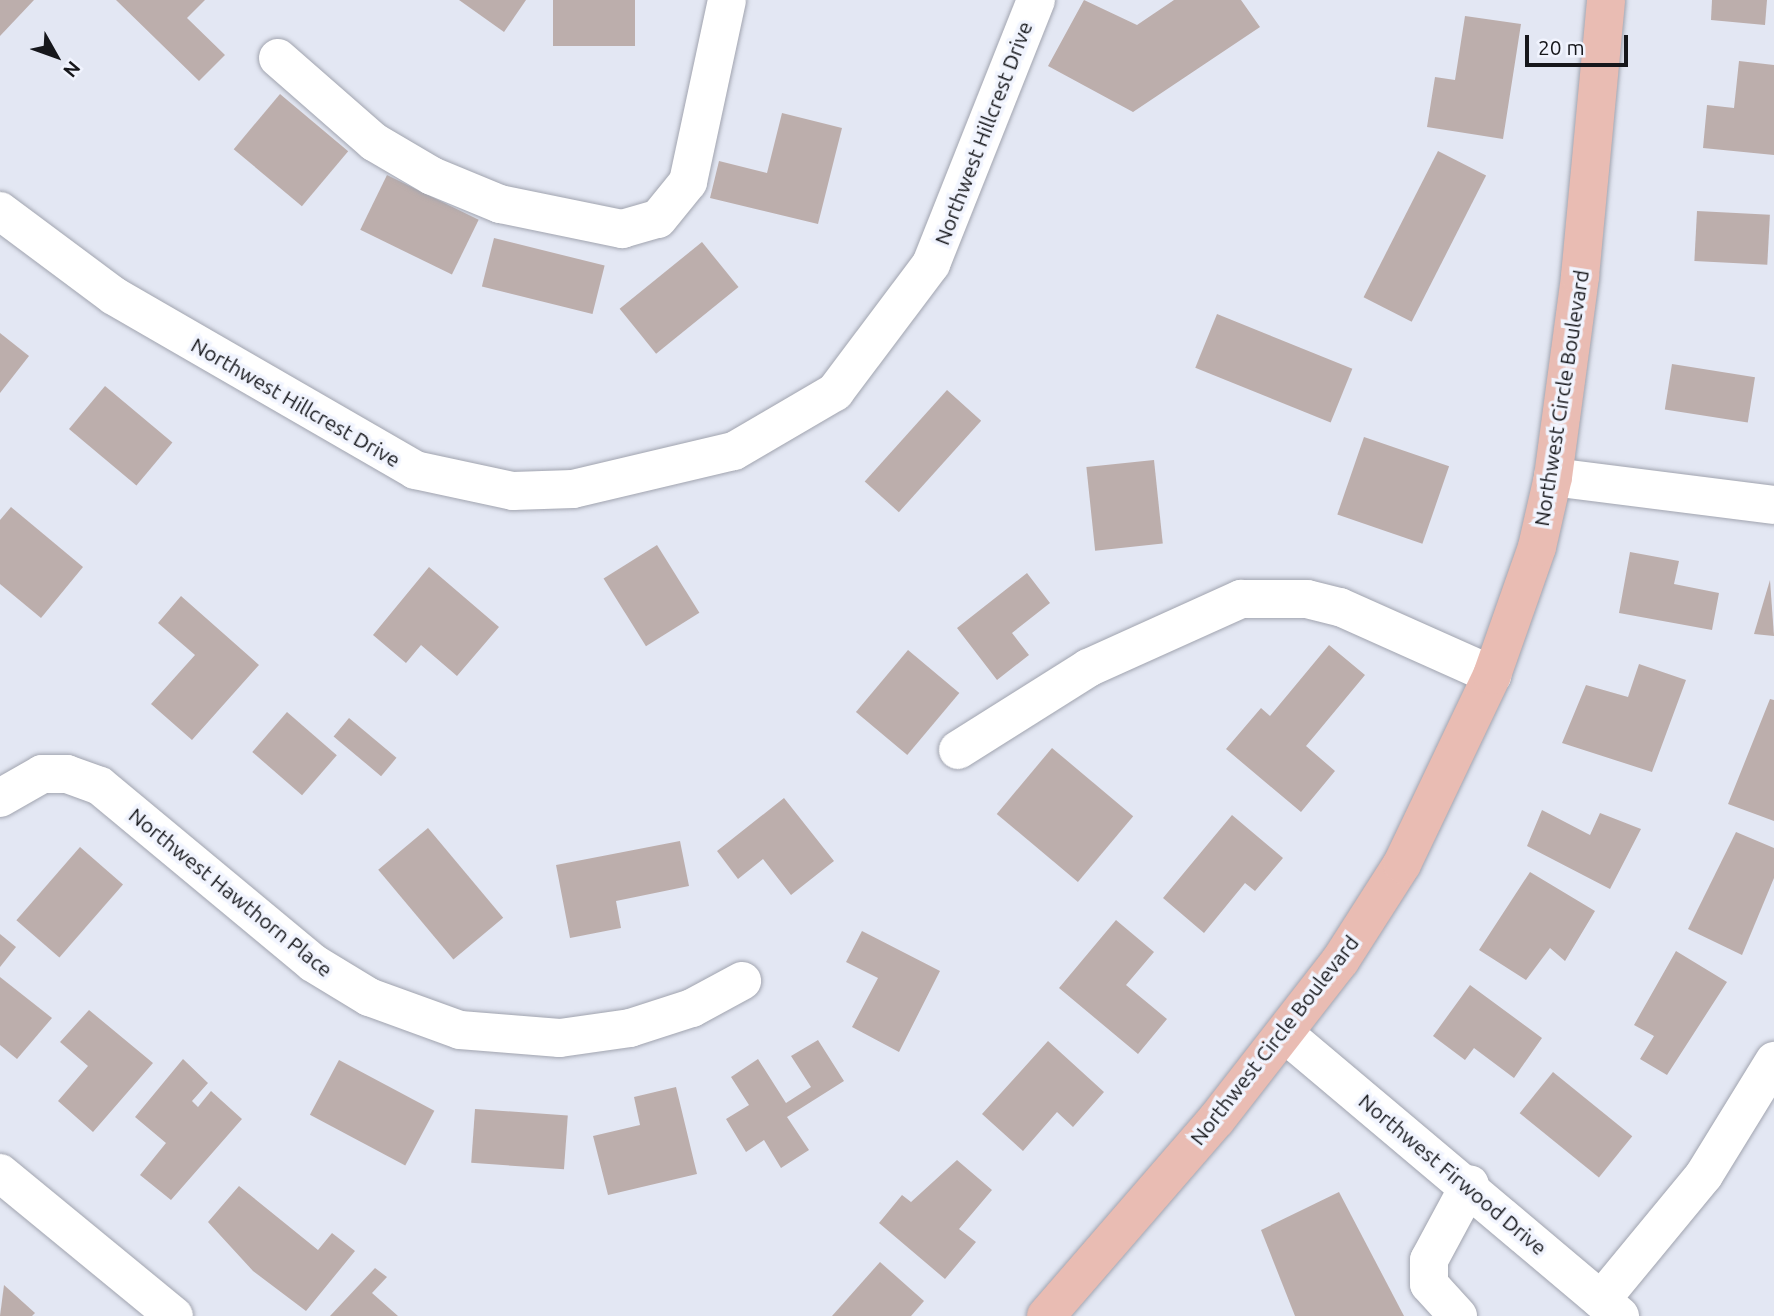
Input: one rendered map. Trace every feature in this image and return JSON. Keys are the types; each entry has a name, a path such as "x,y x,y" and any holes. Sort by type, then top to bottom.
{"main road":[{"name":"Northwest Circle Boulevard","path":"1046,1316 1285,1034 1402,864 1492,675 1537,547 1553,477 1580,276 1606,0"}],"street":[{"path":"278,58 374,142 432,176 500,204 622,229 658,219 688,182 727,0"},
{"name":"Northwest Hillcrest Drive","path":"0,211 114,296 415,470 513,491 573,489 734,451 781,429 835,392 931,264 1036,0"},
{"path":"1553,477 1774,505"},
{"path":"958,750 1088,667 1130,651 1241,599 1307,600 1363,617 1492,675"},
{"name":"Northwest Hawthorn Place","path":"0,798 42,774 67,774 100,786 313,963 369,997 460,1030 560,1038 630,1028 692,1008 742,981"},
{"name":"Northwest Firwood Drive","path":"1285,1034 1470,1184 1610,1308"},
{"path":"1610,1308 1704,1175 1774,1061"},
{"path":"0,1173 174,1316"},
{"path":"1458,1316 1429,1284 1429,1260 1470,1184"}],"building":[{"path":"0,0 34,0 0,36"},
{"path":"116,0 205,0 187,18 225,55 199,81"},
{"path":"459,0 526,0 504,32"},
{"path":"553,0 635,0 635,46 553,46"},
{"path":"1084,0 1137,25 1174,0 1241,0 1260,27 1133,112 1048,66"},
{"path":"1712,0 1767,0 1765,25 1711,20"},
{"path":"1465,16 1521,24 1503,139 1427,127 1435,77 1455,80"},
{"path":"1739,61 1774,65 1774,155 1703,148 1707,105 1734,108"},
{"path":"280,94 348,151 302,206 234,149"},
{"path":"782,113 842,128 818,224 710,198 719,161 767,173"},
{"path":"1438,151 1486,176 1412,322 1364,297"},
{"path":"387,175 479,220 452,275 360,230"},
{"path":"1697,211 1770,215 1767,265 1694,261"},
{"path":"494,238 605,266 593,314 482,287"},
{"path":"702,242 739,287 656,354 620,309"},
{"path":"1217,314 1352,369 1331,422 1195,368"},
{"path":"0,333 29,356 0,393"},
{"path":"1672,364 1755,377 1748,423 1665,409"},
{"path":"105,386 172,443 136,485 69,429"},
{"path":"947,390 981,421 899,512 865,481"},
{"path":"1364,437 1449,466 1422,544 1337,515"},
{"path":"1154,460 1163,544 1095,551 1086,467"},
{"path":"11,507 83,567 41,618 0,584 0,520"},
{"path":"657,545 699,613 646,646 604,578"},
{"path":"1630,552 1679,561 1674,584 1719,593 1712,630 1619,613"},
{"path":"429,567 499,627 457,676 421,645 406,663 373,635"},
{"path":"1027,573 1050,603 1012,633 1029,655 997,680 957,628"},
{"path":"1770,580 1774,636 1754,634"},
{"path":"181,596 259,665 192,740 151,704 195,655 158,623"},
{"path":"1329,645 1365,675 1306,746 1335,771 1301,812 1226,749 1261,708 1270,716"},
{"path":"908,650 959,693 907,755 856,712"},
{"path":"1639,664 1686,680 1652,772 1562,743 1586,685 1628,697"},
{"path":"1770,699 1774,700 1774,821 1728,804"},
{"path":"287,712 337,755 302,795 252,752"},
{"path":"349,718 396,758 381,776 334,736"},
{"path":"1052,748 1133,816 1078,882 997,814"},
{"path":"784,798 834,861 791,895 763,859 738,879 717,851"},
{"path":"1542,810 1590,835 1600,813 1641,829 1610,889 1527,846"},
{"path":"1232,815 1283,858 1255,891 1245,883 1204,933 1163,898"},
{"path":"428,828 503,918 453,959 378,870"},
{"path":"1736,832 1774,848 1774,878 1742,955 1688,929"},
{"path":"680,841 689,886 616,901 621,928 570,938 556,865"},
{"path":"80,847 123,884 59,958 16,920"},
{"path":"1530,872 1595,911 1565,961 1550,948 1526,980 1479,950"},
{"path":"1116,920 1154,952 1126,985 1167,1019 1138,1054 1059,988"},
{"path":"862,931 940,971 899,1052 852,1027 878,978 846,962"},
{"path":"0,934 16,947 0,967"},
{"path":"1676,951 1727,982 1667,1075 1640,1059 1654,1036 1634,1025"},
{"path":"0,977 52,1018 17,1059 0,1045"},
{"path":"1470,985 1542,1038 1514,1078 1474,1048 1465,1060 1433,1036"},
{"path":"89,1010 153,1063 93,1132 58,1101 88,1066 60,1042"},
{"path":"818,1040 844,1081 787,1117 809,1150 781,1168 764,1140 746,1152 726,1119 749,1105 731,1077 758,1059 786,1103 811,1087 791,1056"},
{"path":"1048,1041 1104,1092 1073,1127 1057,1112 1023,1151 982,1114"},
{"path":"183,1059 208,1083 192,1101 198,1107 211,1091 242,1119 171,1200 140,1175 166,1143 135,1117"},
{"path":"339,1060 434,1111 405,1165 310,1115"},
{"path":"1553,1072 1632,1136 1599,1177 1520,1113"},
{"path":"676,1087 697,1174 608,1195 593,1136 640,1125 634,1097"},
{"path":"475,1109 568,1115 564,1169 471,1163"},
{"path":"957,1160 992,1190 959,1229 976,1242 945,1279 879,1223 902,1195 911,1202"},
{"path":"239,1186 318,1250 332,1233 355,1251 306,1311 253,1271 208,1222"},
{"path":"1339,1192 1404,1316 1295,1316 1261,1230"},
{"path":"880,1262 924,1301 911,1316 832,1316"},
{"path":"375,1268 387,1277 372,1293 398,1316 330,1316"},
{"path":"4,1285 35,1313 32,1316 0,1316"}]}
